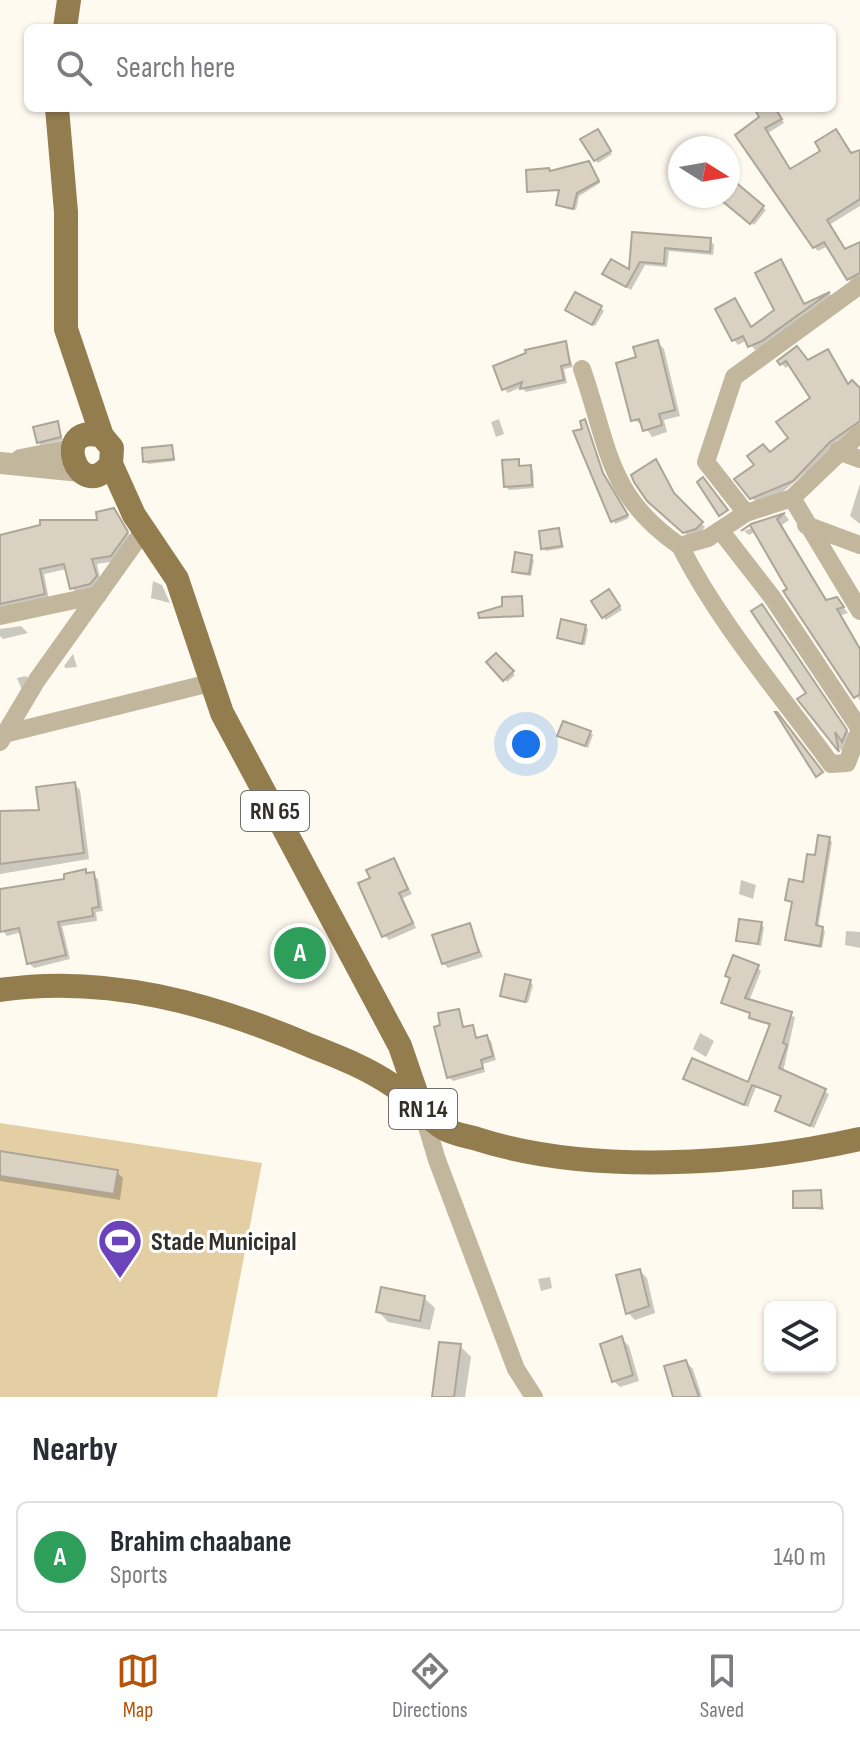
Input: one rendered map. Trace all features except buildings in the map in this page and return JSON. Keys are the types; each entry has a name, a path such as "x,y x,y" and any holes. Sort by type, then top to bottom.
{"main road":[{"path":"66,24 69,0"},
{"name":"RN 65","path":"57,112 66,212 64,315 80,376 102,436 112,448 111,464 139,523 177,579 222,713 400,1046 421,1107"},
{"name":"RN 65","path":"80,376 78,460 139,523"},
{"path":"102,436 86,435 78,460 100,474 111,464"},
{"name":"RN 14","path":"0,990 25,986 97,987 165,997 226,1012 268,1026 350,1062 392,1085 444,1128 521,1153 592,1159 721,1160 774,1156 860,1139"}],"street":[{"path":"746,513 706,462 734,377 860,285"},
{"path":"582,369 622,491 650,525 680,546 699,584 739,643 831,764 847,763 860,729 772,597 720,530"},
{"path":"680,546 708,538 746,513 792,498 860,433"},
{"path":"838,451 860,459"},
{"path":"2,463 78,460"},
{"path":"792,498 860,611"},
{"path":"1,737 37,680 98,595 139,523"},
{"path":"806,525 860,545"},
{"path":"0,616 98,595"},
{"path":"1,737 210,683"},
{"path":"421,1107 437,1160 510,1354 534,1397"}],"shaded area":[{"name":"Stade Municipal","path":"0,1123 262,1163 217,1397 0,1397"}],"place":[{"name":"Brahim chaabane","path":"300,953"},
{"name":"Stade Municipal","path":"120,1280"}]}
